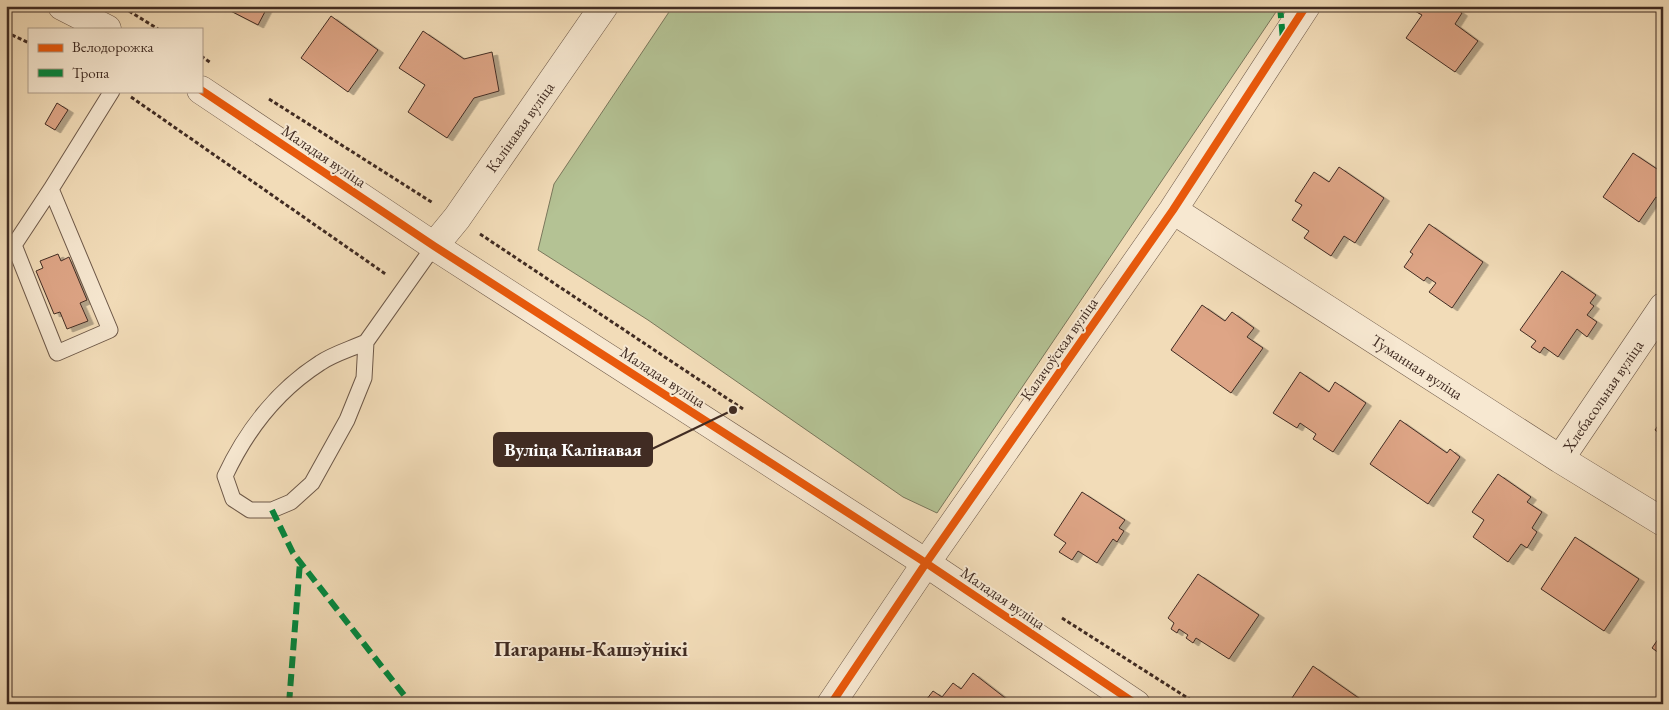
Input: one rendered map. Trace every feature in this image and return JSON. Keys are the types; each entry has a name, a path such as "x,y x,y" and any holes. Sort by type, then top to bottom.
{"street":[{"path":"62,6 105,28"},
{"name":"Калінавая вуліца","path":"434,246 457,218 604,6"},
{"name":"Калачоўская вуліца","path":"831,704 926,563 1173,210 1306,6"},
{"name":"Маладая вуліца","path":"202,91 434,246 926,563 1136,704"},
{"name":"Туманная вуліца","path":"1173,210 1560,459 1663,522"},
{"name":"Хлебасольная вуліца","path":"1560,459 1663,307"}],"lane":[{"path":"51,189 110,330 57,353 14,245 111,92"},
{"path":"366,342 364,378 347,420 312,483 291,502 272,510 250,510 234,499 225,476 234,457 259,418 290,386 321,362 366,342 434,246"}],"path":[{"path":"122,6 156,28"},
{"path":"6,32 28,43"},
{"path":"202,57 218,67"},
{"path":"130,97 405,287"},
{"path":"267,98 457,218 744,410"},
{"path":"1057,615 1198,704"}],"green space":[{"path":"673,6 1280,6 937,513 903,497 648,320 538,250 554,184"}],"building":[{"path":"221,6 268,6 258,25"},
{"path":"1416,6 1452,6 1462,13 1455,24 1478,41 1455,72 1406,38 1422,15 1413,10"},
{"path":"331,16 378,50 348,92 301,58"},
{"path":"423,31 464,59 492,52 499,91 474,98 447,138 408,112 425,85 399,68"},
{"path":"57,103 68,110 55,130 45,124"},
{"path":"1633,153 1663,173 1663,199 1661,201 1656,197 1639,222 1603,197"},
{"path":"1339,167 1384,198 1355,243 1344,236 1331,256 1304,238 1309,231 1292,220 1302,205 1295,201 1314,172 1329,182"},
{"path":"1429,224 1483,262 1452,308 1429,292 1436,283 1427,277 1424,281 1404,267 1413,254 1410,252"},
{"path":"58,254 61,261 69,257 87,300 80,303 88,321 67,329 60,312 54,314 36,271 43,268 40,261"},
{"path":"1562,271 1596,295 1590,303 1594,306 1587,315 1597,322 1587,337 1577,329 1558,357 1544,347 1540,353 1531,347 1536,341 1520,330"},
{"path":"1202,305 1225,321 1232,312 1254,328 1247,337 1263,348 1231,393 1171,350"},
{"path":"1300,372 1329,392 1335,382 1366,403 1333,452 1313,439 1316,434 1300,423 1297,428 1273,413"},
{"path":"1663,418 1663,436 1655,430"},
{"path":"1400,420 1447,453 1450,449 1460,457 1428,504 1370,464"},
{"path":"1498,474 1531,497 1527,502 1542,512 1532,528 1537,532 1527,548 1521,544 1508,562 1473,537 1484,520 1472,512"},
{"path":"1082,492 1125,520 1119,528 1124,531 1117,542 1113,539 1097,563 1078,551 1072,560 1059,552 1066,543 1054,535"},
{"path":"1575,537 1639,579 1604,631 1541,589"},
{"path":"1198,574 1259,615 1229,659 1196,638 1193,643 1186,638 1188,635 1179,629 1177,633 1171,629 1174,623 1168,618"},
{"path":"1663,632 1663,656 1652,648"},
{"path":"1313,666 1363,701 1360,704 1288,704"},
{"path":"973,673 1013,704 923,704 933,691 942,697 953,683 961,689"}],"marked path":[{"path":"1280,6 1283,40"},
{"path":"272,510 293,553 411,704"},
{"path":"289,704 300,562"}],"cycle path":[{"path":"831,704 926,563 1173,210 1306,6"},
{"path":"202,91 434,246 926,563 1136,704"}],"place":[{"name":"Вуліца Калінавая","path":"733,410"}],"district":[{"name":"Пагараны-Кашэўнікі","path":"591,648"}]}
